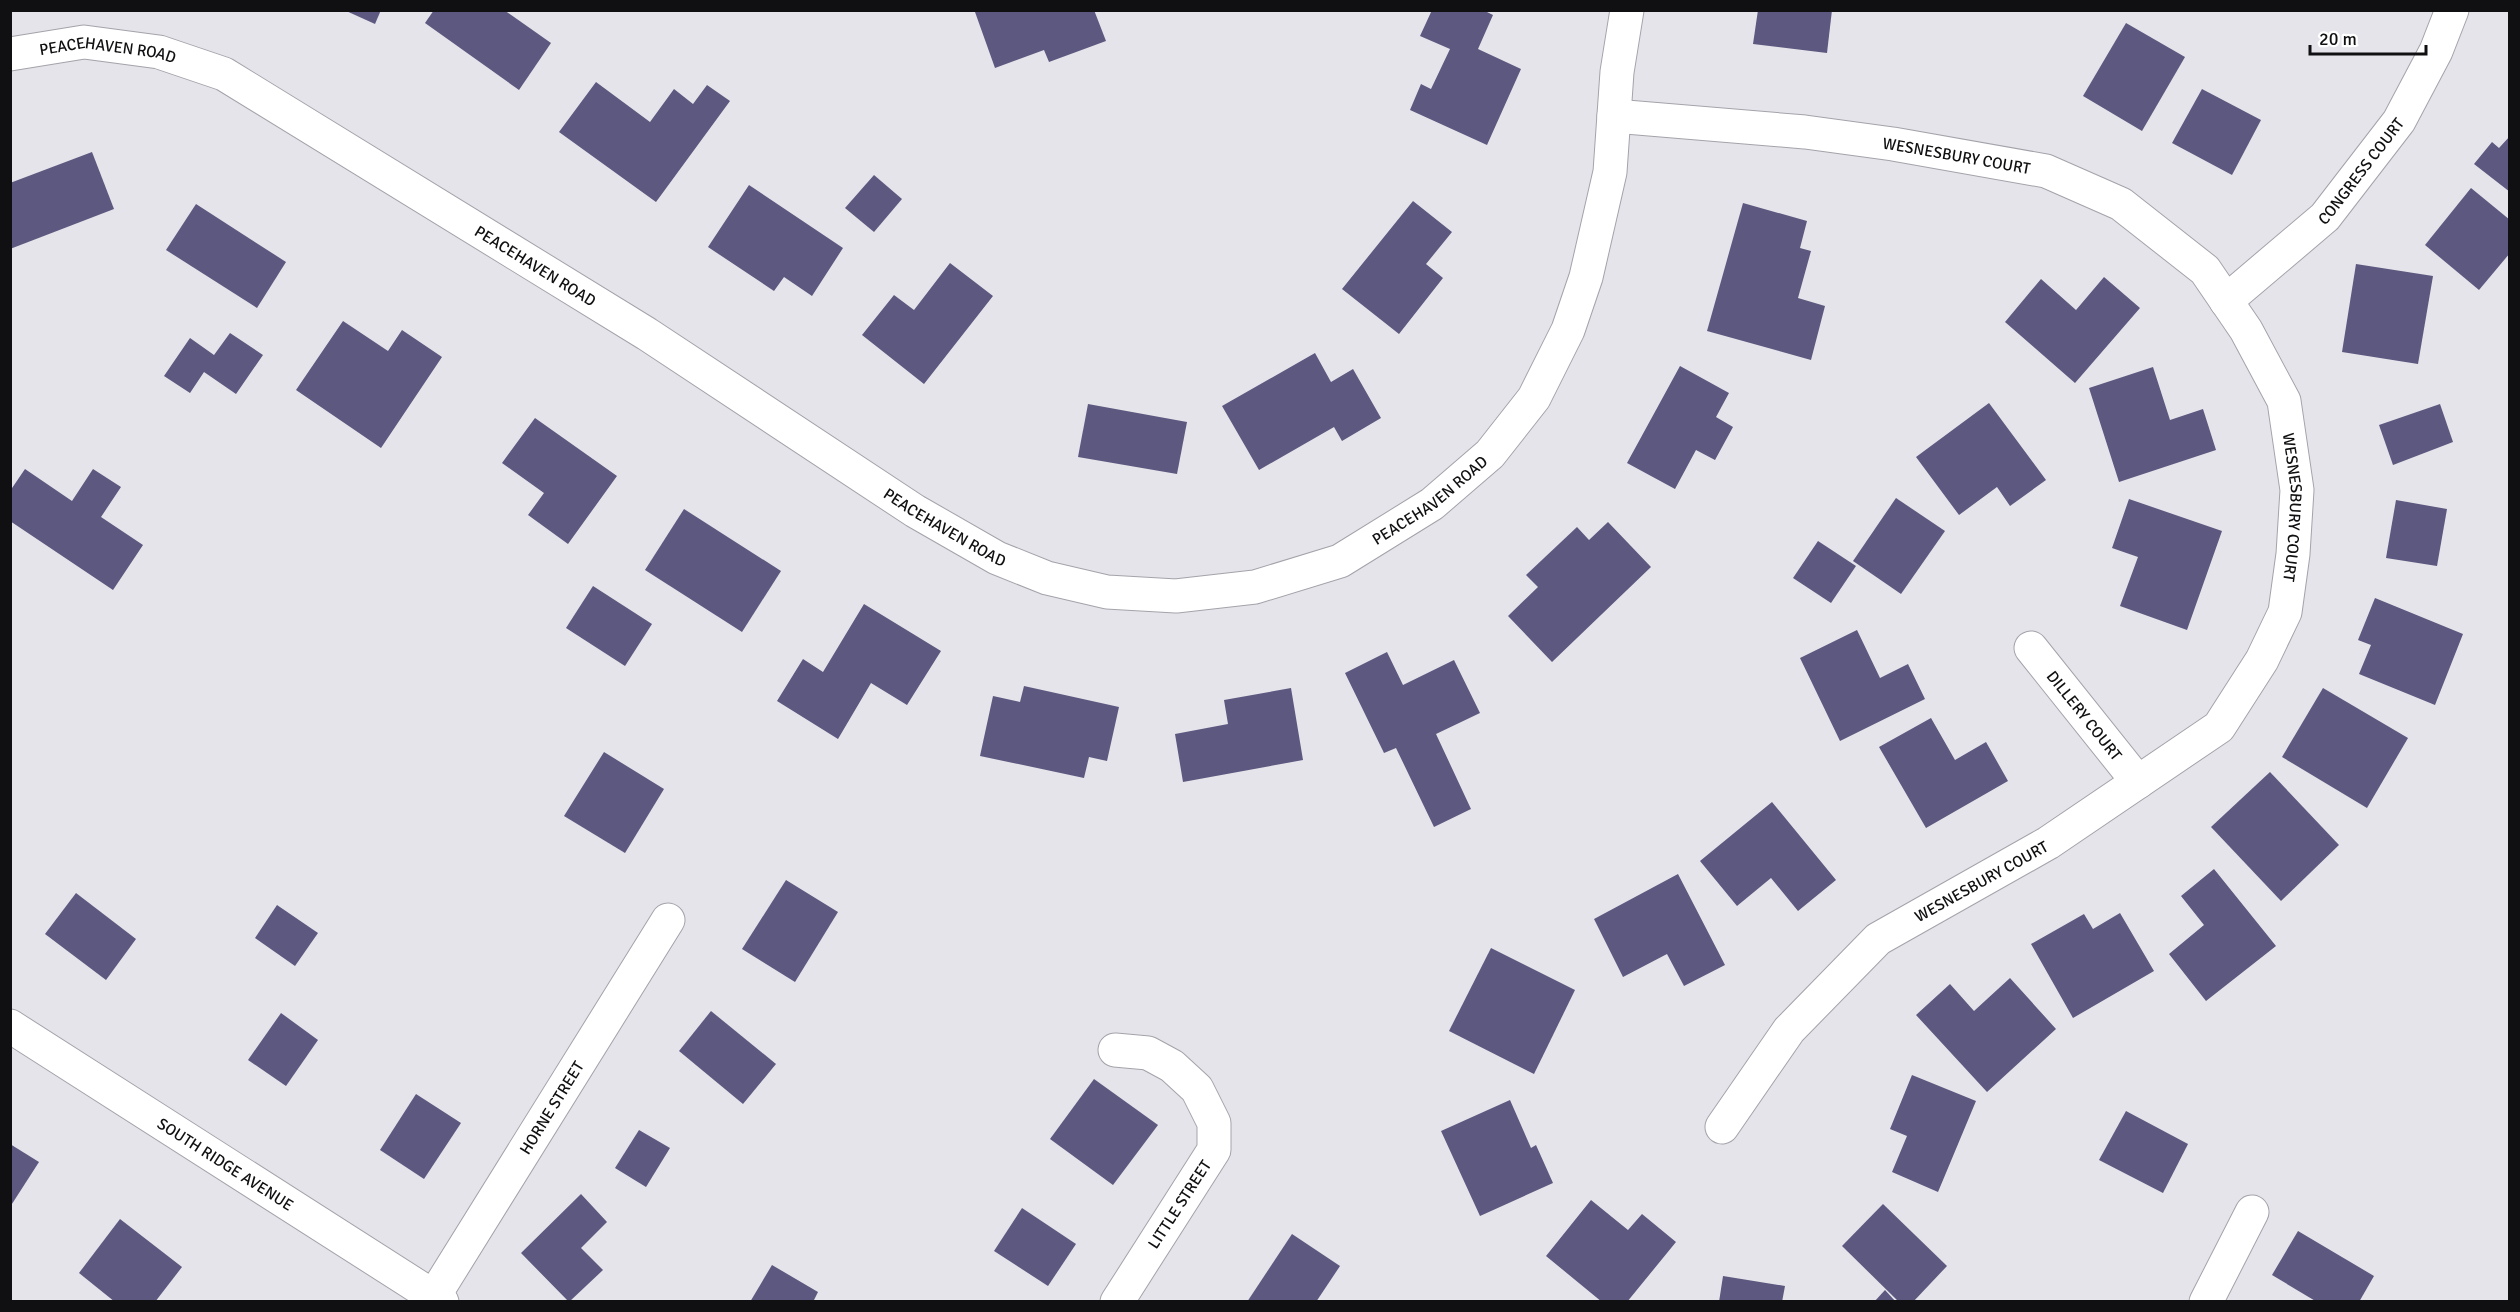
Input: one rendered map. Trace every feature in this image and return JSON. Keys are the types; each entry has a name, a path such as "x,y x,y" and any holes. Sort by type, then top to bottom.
{"street":[{"name":"PEACEHAVEN ROAD","path":"10,54 84,42 159,52 224,74 647,334 915,511 998,558 1047,578 1107,592 1176,596 1255,587 1340,561 1432,504 1490,454 1534,398 1568,330 1586,277 1610,172 1617,72 1627,10"},
{"name":"CONGRESS COURT","path":"2226,301 2325,217 2399,121 2436,51 2452,10"},
{"name":"WESNESBURY COURT","path":"1614,116 1816,134 1893,144 2046,171 2121,204 2205,270 2246,330 2284,401 2297,490 2293,554 2285,612 2262,660 2219,727 2048,843 1878,939 1789,1030 1722,1127"},
{"name":"DILLERY COURT","path":"2031,648 2138,782"},
{"name":"HORNE STREET","path":"438,1299 668,920"},
{"name":"SOUTH RIDGE AVENUE","path":"10,1026 438,1299"},
{"name":"LITTLE STREET","path":"1115,1050 1148,1053 1172,1066 1197,1089 1214,1123 1214,1150 1117,1302"},
{"path":"2206,1302 2252,1212"}],"building":[{"path":"344,10 381,10 375,24"},
{"path":"434,10 504,10 551,43 519,90 425,23"},
{"path":"979,10 1094,10 1106,41 1049,62 1044,50 995,68 975,12"},
{"path":"1432,10 1483,10 1493,15 1478,49 1521,69 1487,145 1410,110 1421,84 1431,89 1450,49 1420,36"},
{"path":"1758,10 1832,10 1827,53 1753,44"},
{"path":"2126,23 2185,57 2142,131 2083,96"},
{"path":"596,82 650,122 674,89 693,104 707,85 730,101 656,202 559,132"},
{"path":"2202,89 2261,120 2232,175 2172,143"},
{"path":"2510,136 2510,192 2474,164 2492,142 2499,148"},
{"path":"92,152 114,209 10,249 10,183"},
{"path":"874,175 902,199 874,232 845,208"},
{"path":"749,185 843,248 812,296 784,277 774,291 708,247"},
{"path":"2471,188 2510,220 2510,253 2479,290 2425,245"},
{"path":"1413,201 1452,232 1426,264 1443,278 1399,334 1342,289"},
{"path":"1743,203 1807,221 1800,248 1811,251 1798,298 1825,306 1811,360 1707,331"},
{"path":"196,204 286,262 257,308 166,250"},
{"path":"950,263 993,296 924,384 862,335 894,295 914,310"},
{"path":"2356,264 2433,276 2418,364 2342,352"},
{"path":"2104,277 2140,308 2075,383 2005,322 2041,279 2076,310"},
{"path":"343,321 388,351 402,330 442,357 381,448 296,390"},
{"path":"230,333 263,355 236,394 204,372 190,393 164,376 190,338 214,355"},
{"path":"1315,353 1331,382 1353,369 1381,418 1342,441 1334,427 1259,470 1222,406"},
{"path":"1680,366 1729,393 1716,417 1733,427 1715,460 1696,450 1675,489 1627,463"},
{"path":"2153,367 2170,420 2203,409 2216,450 2119,482 2089,388"},
{"path":"1989,403 2046,480 2010,506 1997,487 1959,515 1916,457"},
{"path":"1088,404 1187,422 1177,474 1078,457"},
{"path":"2440,404 2453,442 2393,465 2379,425"},
{"path":"535,418 617,476 568,544 528,515 544,493 502,463"},
{"path":"25,469 72,501 93,469 121,487 101,517 143,545 113,590 10,521 10,491"},
{"path":"1896,498 1945,531 1901,594 1853,561"},
{"path":"2129,499 2222,531 2187,630 2120,606 2138,557 2112,548"},
{"path":"2396,500 2447,509 2437,566 2386,558"},
{"path":"684,509 781,571 742,632 645,570"},
{"path":"1608,522 1651,567 1552,662 1508,616 1538,587 1526,575 1577,527 1589,540"},
{"path":"1818,541 1856,566 1831,603 1793,578"},
{"path":"593,586 652,624 625,666 566,628"},
{"path":"2375,598 2463,634 2435,705 2359,674 2371,645 2358,640"},
{"path":"864,604 941,651 907,705 871,683 838,739 777,701 803,659 823,672"},
{"path":"1857,630 1880,678 1908,664 1925,699 1840,741 1800,658"},
{"path":"1387,652 1403,685 1454,660 1480,713 1436,734 1471,809 1434,827 1396,748 1384,753 1345,673"},
{"path":"1024,686 1119,707 1107,761 1089,757 1084,778 980,756 993,696 1020,702"},
{"path":"1291,688 1303,760 1183,782 1175,734 1228,724 1224,700"},
{"path":"2323,688 2408,738 2367,808 2282,757"},
{"path":"1931,718 1955,760 1986,742 2008,781 1926,828 1879,747"},
{"path":"604,752 664,789 625,853 564,816"},
{"path":"2270,772 2339,845 2281,901 2211,827"},
{"path":"1772,802 1836,880 1798,911 1771,878 1737,906 1700,861"},
{"path":"2214,869 2276,946 2206,1001 2169,954 2204,925 2181,896"},
{"path":"1678,874 1725,965 1684,986 1667,954 1623,977 1594,919"},
{"path":"786,880 838,912 795,982 742,949"},
{"path":"76,893 136,939 106,980 45,934"},
{"path":"277,905 318,933 295,966 255,938"},
{"path":"2120,913 2154,971 2073,1018 2031,944 2084,914 2093,929"},
{"path":"1491,948 1575,990 1534,1074 1449,1031"},
{"path":"2010,978 2056,1029 1987,1092 1916,1015 1950,984 1974,1011"},
{"path":"711,1011 776,1064 743,1104 679,1051"},
{"path":"281,1013 318,1040 286,1086 248,1060"},
{"path":"1912,1075 1976,1101 1938,1192 1892,1172 1907,1136 1890,1129"},
{"path":"1094,1079 1158,1125 1113,1185 1050,1139"},
{"path":"416,1094 461,1123 424,1179 380,1150"},
{"path":"1510,1100 1531,1148 1536,1145 1553,1183 1480,1216 1441,1131"},
{"path":"2126,1111 2188,1144 2163,1193 2099,1160"},
{"path":"639,1130 670,1148 646,1187 615,1168"},
{"path":"10,1144 39,1162 10,1207"},
{"path":"581,1194 607,1222 581,1248 603,1270 569,1302 521,1253"},
{"path":"1591,1200 1628,1230 1642,1214 1676,1242 1627,1302 1602,1302 1546,1256"},
{"path":"1883,1204 1947,1266 1913,1302 1899,1302 1842,1246"},
{"path":"1022,1208 1076,1244 1048,1286 994,1251"},
{"path":"120,1219 182,1267 155,1302 115,1302 79,1273"},
{"path":"2298,1231 2374,1276 2359,1302 2317,1302 2272,1275"},
{"path":"1292,1234 1340,1266 1316,1302 1247,1302"},
{"path":"772,1265 818,1292 813,1302 750,1302"},
{"path":"1723,1276 1785,1286 1782,1302 1719,1302"},
{"path":"1885,1290 1896,1302 1874,1302"}]}
